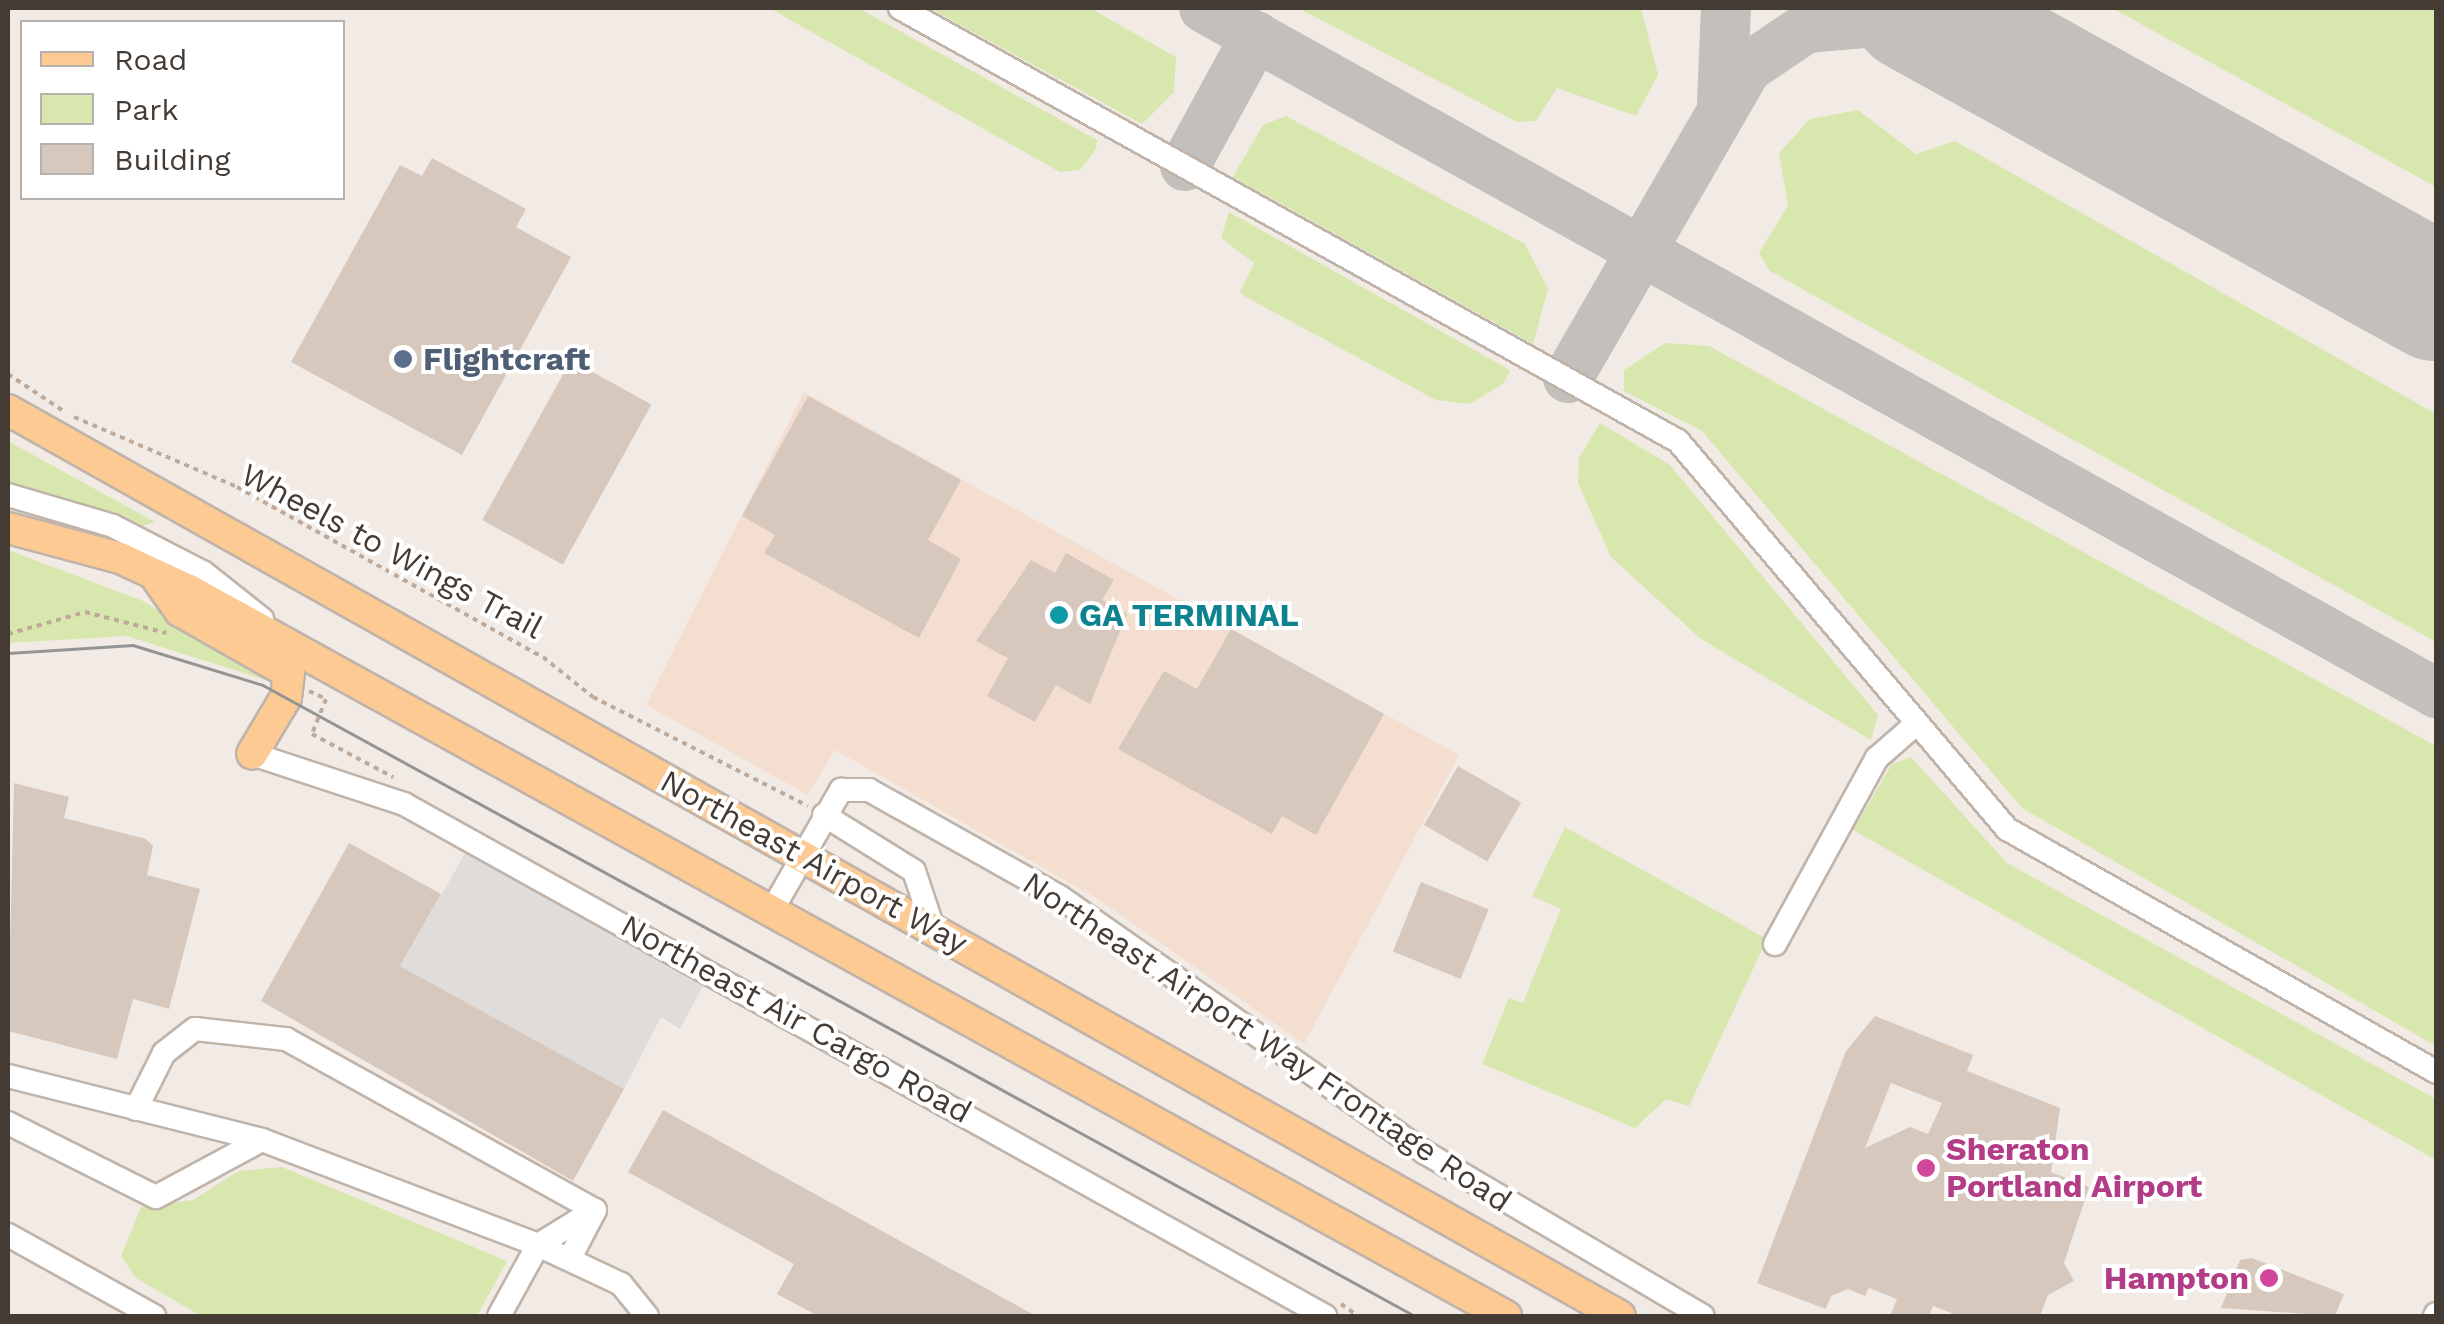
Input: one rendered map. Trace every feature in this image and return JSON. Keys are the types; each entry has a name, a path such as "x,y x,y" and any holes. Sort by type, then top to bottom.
{"main road":[{"name":"Northeast Airport Way","path":"8,410 1620,1316"},
{"name":"Northeast Airport Way","path":"8,528 151,570 1506,1316"},
{"path":"151,570 180,611 284,669 290,683 252,754"}],"street":[{"path":"900,8 1678,441 2007,829 2436,1072"},
{"path":"8,495 113,526 204,573 309,656"},
{"path":"1775,944 1877,758 1916,724"},
{"name":"Northeast Air Cargo Road","path":"252,754 404,804 1324,1316"},
{"name":"Northeast Airport Way Frontage Road","path":"770,912 840,790 869,790 1060,897 1426,1153 1704,1316"},
{"path":"824,816 914,870 933,928"},
{"path":"136,1109 164,1053 195,1029 286,1039 595,1210"},
{"path":"8,1076 262,1140 570,1258 634,1294 647,1316"},
{"path":"8,1123 156,1197 262,1140"},
{"path":"499,1316 538,1245 595,1210"},
{"path":"570,1258 595,1210"},
{"path":"8,1235 154,1316"}],"path":[{"name":"Wheels to Wings Trail","path":"8,374 77,419 237,487 543,656 609,706 802,804"},
{"path":"8,634 85,612 178,637"},
{"path":"290,683 326,699 310,732 318,738"}],"shaded area":[{"path":"804,392 1459,755 1304,1044 1098,899 835,750 808,795 646,705"},
{"path":"466,852 705,982 680,1029 661,1017 624,1089 400,966"}],"green space":[{"path":"769,8 858,8 1097,140 1096,149 1080,170 1060,172"},
{"path":"929,8 1090,8 1176,57 1174,92 1142,124"},
{"path":"1298,8 1641,8 1658,75 1636,116 1557,88 1536,121 1517,122"},
{"path":"2112,8 2436,8 2436,187"},
{"path":"1858,110 1916,154 1955,141 2436,414 2436,642 1770,271 1759,253 1788,206 1779,153 1810,119"},
{"path":"1286,116 1525,244 1548,289 1533,344 1233,177 1263,125"},
{"path":"1229,212 1510,370 1504,383 1470,404 1436,400 1246,297 1240,292 1254,263 1221,238"},
{"path":"1665,343 1709,346 2436,746 2436,1046 2022,808 1702,431 1624,391 1624,370"},
{"path":"1600,423 1670,465 1878,715 1871,740 1701,639 1611,557 1578,483 1579,458"},
{"path":"8,441 155,522 139,527 8,484"},
{"path":"8,550 143,601 275,683 127,636 8,643"},
{"path":"1911,757 2007,863 2436,1099 2436,1160 1853,830 1892,764"},
{"path":"1565,827 1767,939 1689,1106 1666,1099 1635,1128 1482,1064 1509,998 1523,1003 1561,909 1532,896"},
{"path":"282,1167 507,1261 477,1316 201,1316 136,1278 121,1256 141,1207 193,1200 239,1171"}],"building":[{"path":"432,158 526,209 516,227 571,257 462,455 291,362 400,165 422,176"},
{"path":"571,360 651,405 563,565 482,520"},
{"path":"808,396 961,480 928,540 961,559 919,638 764,553 775,535 742,516"},
{"path":"1066,553 1114,580 1102,600 1127,614 1090,704 1056,685 1035,722 987,696 1008,658 976,641 1031,560 1055,573"},
{"path":"1231,629 1384,714 1316,835 1282,816 1272,834 1118,749 1164,671 1197,689"},
{"path":"1458,766 1521,802 1487,861 1424,825"},
{"path":"14,783 69,797 64,818 146,839 153,846 147,875 200,889 169,1009 133,999 117,1059 8,1031"},
{"path":"349,843 441,894 400,966 624,1089 573,1181 261,1001"},
{"path":"1421,882 1489,909 1461,979 1393,952"},
{"name":"Sheraton Portland Airport","path":"1875,1016 1973,1055 1967,1071 2060,1108 2051,1172 2089,1187 2064,1263 2074,1281 2048,1295 2040,1316 1959,1316 1933,1306 1929,1316 1890,1316 1897,1299 1869,1288 1865,1296 1848,1289 1831,1296 1826,1309 1757,1283 1846,1051","holes":["1891,1083 1942,1103 1928,1134 1910,1127 1865,1148"]},
{"path":"663,1110 1036,1316 818,1316 777,1294 794,1264 628,1172"},
{"name":"Hampton","path":"2252,1258 2344,1294 2335,1316 2221,1308 2240,1260"}],"taxiway":[{"path":"1204,8 2436,693"},
{"path":"1722,102 1726,8"},
{"path":"1568,378 1747,68 1806,28 1875,22 1961,33"},
{"path":"1185,166 1256,36"}],"runway":[{"path":"1914,8 2436,297"}],"tram line":[{"path":"8,653 133,645 263,685 1415,1316"}],"place":[{"name":"Flightcraft","path":"403,359"},
{"name":"GA TERMINAL","path":"1059,615"},
{"name":"Sheraton Portland Airport","path":"1926,1168"},
{"name":"Hampton","path":"2269,1278"}]}
